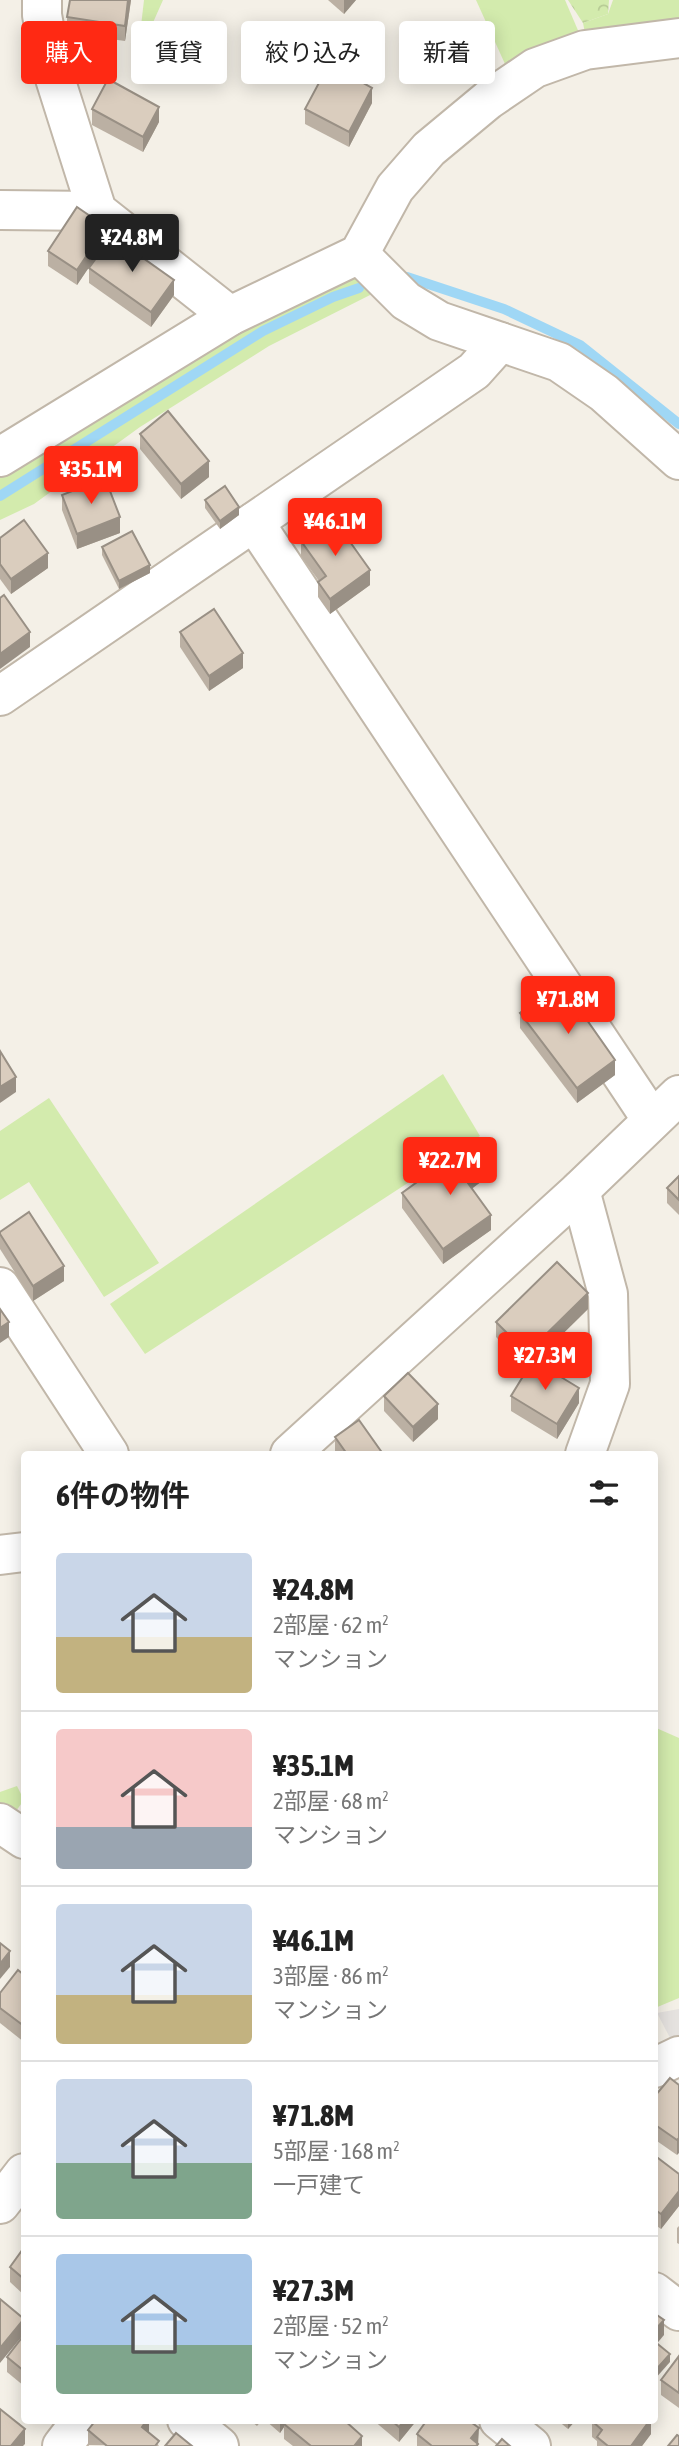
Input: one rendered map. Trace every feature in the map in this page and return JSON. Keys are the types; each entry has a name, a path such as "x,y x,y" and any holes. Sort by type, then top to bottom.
{"street":[{"path":"42,0 42,15 52,69 97,211 230,316"},
{"path":"0,457 230,316 359,254 395,188 429,149 488,100 536,68 585,50 679,38"},
{"path":"0,211 97,211"},
{"path":"359,254 406,301 439,321 559,362 604,393 679,460"},
{"path":"0,696 474,371 500,342"},
{"path":"254,522 666,1107 580,1190 293,1451"},
{"path":"580,1190 608,1294 610,1384 586,1451"},
{"path":"0,1287 107,1451"},
{"path":"0,1555 21,1552"},
{"path":"0,1823 21,1837"},
{"path":"658,2066 679,2056"},
{"path":"0,2204 21,2177"},
{"path":"658,2295 679,2311"},
{"path":"62,2446 79,2424"},
{"path":"192,2424 219,2446"},
{"path":"504,2424 531,2446"}],"green space":[{"path":"144,0 163,0 154,21 142,21"},
{"path":"476,0 565,0 580,35 505,64 495,42 495,21 486,21"},
{"path":"568,0 609,0 608,14 583,23"},
{"path":"613,0 679,0 679,22 586,38 583,23 608,14"},
{"path":"352,257 380,290 269,346 140,427 34,504 0,520 0,464"},
{"path":"443,1074 480,1136 145,1354 110,1304"},
{"path":"49,1098 159,1263 104,1297 29,1182 0,1200 0,1131"},
{"path":"658,1729 679,1738 679,1998 658,2007"},
{"path":"17,1786 21,1794 21,1804 0,1833 0,1792"}],"shaded area":[{"path":"679,2009 679,2055 658,2015"}],"building":[{"path":"70,0 128,0 125,26 117,25 117,21 67,17"},
{"path":"105,84 117,84 159,107 143,137 92,109"},
{"path":"318,84 365,84 372,88 349,132 305,109"},
{"path":"77,207 106,227 77,270 48,251"},
{"path":"112,236 174,280 151,312 89,268"},
{"path":"168,411 209,461 181,484 140,434"},
{"path":"105,478 120,517 77,534 62,495"},
{"path":"225,486 239,507 220,521 205,500"},
{"path":"333,518 370,570 330,599 318,582 326,576 301,541"},
{"path":"24,520 48,553 11,579 0,564 0,538"},
{"path":"132,531 150,565 119,581 102,547"},
{"path":"4,595 30,632 0,654 0,598"},
{"path":"214,609 243,653 209,676 180,632"},
{"path":"561,983 615,1060 577,1088 520,1013"},
{"path":"0,1051 16,1077 0,1087"},
{"path":"475,1140 490,1160 465,1179 491,1215 443,1249 402,1193"},
{"path":"679,1176 679,1200 667,1188"},
{"path":"29,1212 64,1266 33,1286 0,1234"},
{"path":"557,1262 588,1293 527,1353 496,1322"},
{"path":"0,1309 9,1322 0,1328"},
{"path":"533,1360 579,1388 557,1424 511,1396"},
{"path":"408,1373 438,1404 413,1427 384,1396"},
{"path":"359,1420 381,1451 345,1451 335,1437"},
{"path":"0,1943 10,1951 0,1964"},
{"path":"18,1970 21,1972 21,2024 0,2008 0,1993"},
{"path":"670,2078 679,2085 677,2140 658,2127 658,2092"},
{"path":"658,2158 679,2174 679,2191 661,2214 658,2212"},
{"path":"21,2252 21,2276 10,2267"},
{"path":"0,2299 21,2316 21,2323 0,2348"},
{"path":"658,2316 664,2320 658,2327"},
{"path":"21,2339 21,2369 7,2357"},
{"path":"658,2344 670,2354 658,2368"},
{"path":"679,2356 679,2393 661,2380"},
{"path":"0,2409 25,2429 11,2446 0,2446"},
{"path":"93,2424 144,2424 142,2427 159,2441 155,2446 107,2446 88,2430"},
{"path":"284,2424 348,2424 362,2436 354,2446 311,2446"},
{"path":"424,2424 474,2424 479,2428 471,2438 478,2444 476,2446 432,2446 417,2434"},
{"path":"595,2424 647,2424 631,2446 608,2446 597,2437 602,2430"},
{"path":"176,2433 192,2446 165,2446"},
{"path":"677,2435 679,2446 668,2446"},
{"path":"502,2439 510,2446 496,2446"}],"waterway":[{"path":"407,277 504,309 580,345 679,424"},
{"path":"0,496 263,331 333,297 359,288"}]}
